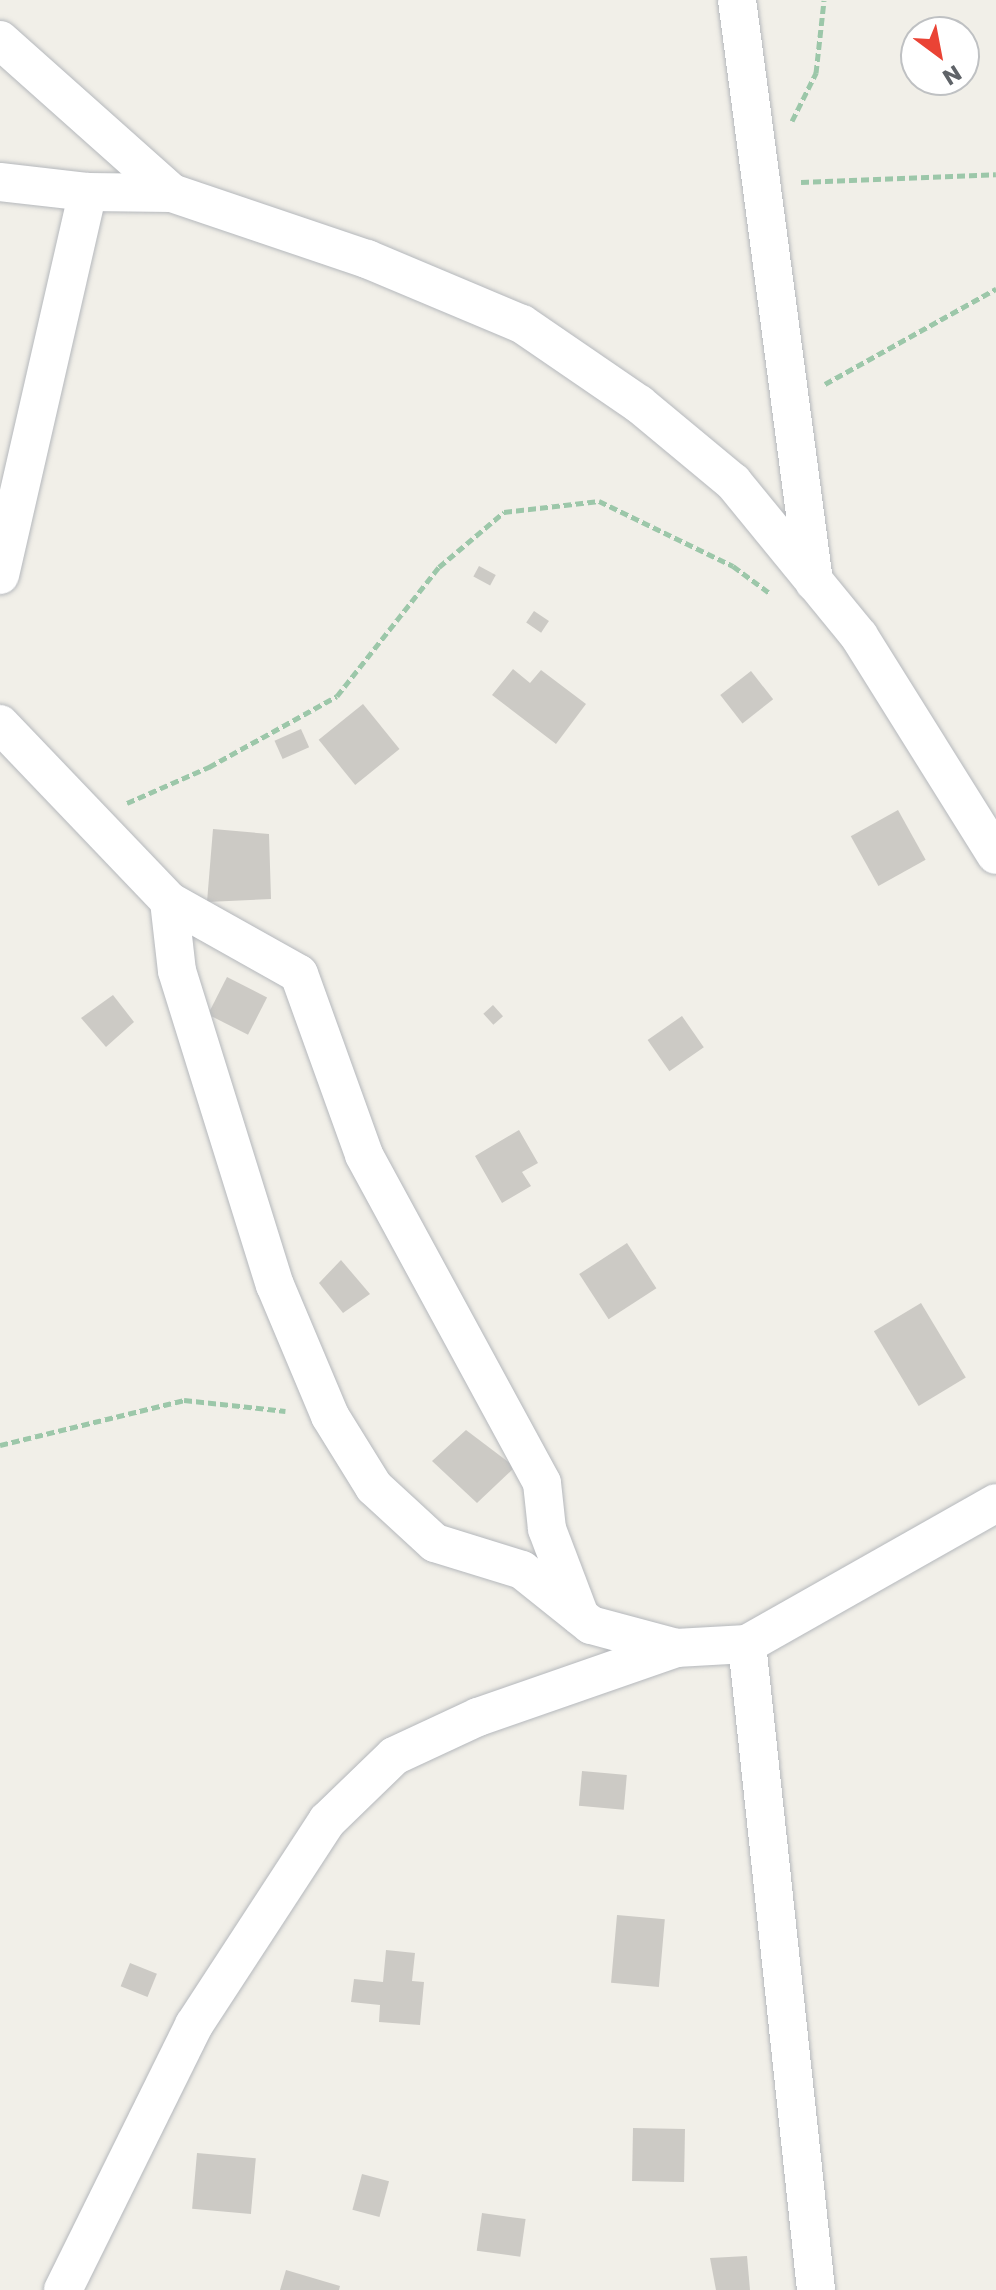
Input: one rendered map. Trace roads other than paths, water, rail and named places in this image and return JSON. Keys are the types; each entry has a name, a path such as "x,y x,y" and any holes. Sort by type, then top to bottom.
{"street":[{"path":"737,0 790,403 799,593"},
{"path":"0,40 172,193"},
{"path":"0,182 88,192 172,193 367,259 522,324 639,404 733,482 799,593 859,636 990,835"},
{"path":"0,575 88,192"},
{"path":"0,724 169,901 299,974 364,1155 542,1483 547,1529 580,1616"},
{"path":"169,901 177,971 265,1255 330,1416 374,1487 435,1543 522,1570 591,1625 676,1648"},
{"path":"63,2290 194,2025 327,1821 394,1756 478,1717 676,1648 747,1644 996,1503"},
{"path":"747,1644 816,2290"}]}
